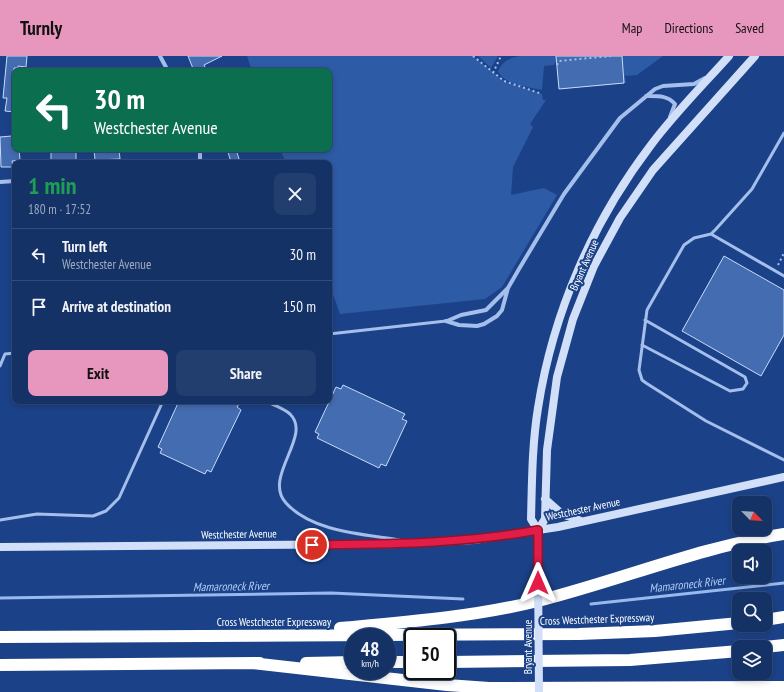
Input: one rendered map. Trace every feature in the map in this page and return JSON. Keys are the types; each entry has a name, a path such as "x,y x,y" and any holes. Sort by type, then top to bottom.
{"highway":[{"path":"258,636 429,620 492,611 563,594 720,547 784,534"},
{"path":"772,619 784,617"},
{"name":"Cross Westchester Expressway","path":"0,637 629,632 732,624"},
{"path":"772,646 784,645"},
{"path":"456,662 617,660 732,652"},
{"path":"0,665 344,662"},
{"path":"252,663 447,686 489,688 784,687"}],"main road":[{"name":"Bryant Avenue","path":"538,530 531,519 534,438 543,380 552,342 578,269 598,229 630,175 664,128 729,56"},
{"name":"Bryant Avenue","path":"539,692 538,530 545,519 548,432 557,377 573,319 594,266 620,218 653,170 755,56"},
{"name":"Westchester Avenue","path":"0,547 416,544 474,540 538,530 784,477"},
{"path":"545,499 562,514 582,521"}],"street":[{"path":"160,56 166,68"},
{"path":"446,321 461,315 486,310 508,288 564,194 620,118 646,96 663,86 694,84 712,74"},
{"path":"646,96 662,96 675,104 664,128"},
{"path":"0,182 12,181"},
{"path":"446,321 459,325 477,326 484,324 502,310 508,288"}],"lane":[{"path":"784,133 752,189 711,234 694,238 679,251 652,302 645,320 639,370 642,380 706,421 784,460"},
{"path":"711,234 784,276"},
{"path":"642,345 730,391 743,389 747,383 745,377 645,320"},
{"path":"332,334 446,321"},
{"path":"0,366 5,354 12,353"},
{"path":"0,520 36,514 93,516 106,511 119,498 162,404"},
{"path":"271,404 291,415 294,423 295,441 279,478 280,492 285,502 306,518 334,528 416,544"}],"path":[{"path":"473,56 493,73 510,84 542,94"},
{"path":"493,73 501,56"},
{"path":"557,65 559,61 611,56"},
{"path":"775,270 784,253"}],"shaded area":[{"path":"247,56 473,56 504,81 542,94 543,100 546,100 530,124 533,127 513,167 511,195 544,188 557,195 502,287 485,299 340,314 332,291 332,160 285,160 281,152 332,152 332,68 251,68"},
{"path":"478,56 498,56 491,68"},
{"path":"520,56 663,56 637,75 625,76 626,83 561,89 559,61 557,60 554,65 544,66 542,90 511,82 501,76 498,71 502,65 507,60"}],"building":[{"path":"7,56 27,56 26,67 18,66 18,68 12,68 12,112 5,111 7,98 3,98"},
{"path":"188,56 222,56 204,65 206,68 193,68"},
{"path":"556,56 622,56 624,83 559,89"},
{"path":"12,136 12,152 19,152 20,160 12,160 12,167 1,167 0,137"},
{"path":"51,152 76,152 76,160 51,160"},
{"path":"94,152 119,152 120,159 95,160"},
{"path":"228,152 237,152 239,159 230,160"},
{"path":"724,256 784,290 784,335 761,376 682,331"},
{"path":"343,385 405,414 402,419 407,421 386,466 381,464 379,468 317,438 319,434 315,432 328,404 332,404 332,396 336,387 341,389"},
{"path":"178,404 239,404 237,407 241,410 211,472 207,470 205,474 160,453 162,449 158,447"}],"waterway":[{"name":"Mamaroneck River","path":"591,604 784,583"},
{"name":"Mamaroneck River","path":"0,598 331,593 463,599"}],"route":[{"path":"312,545 436,543 474,540 538,530 538,583"}]}
